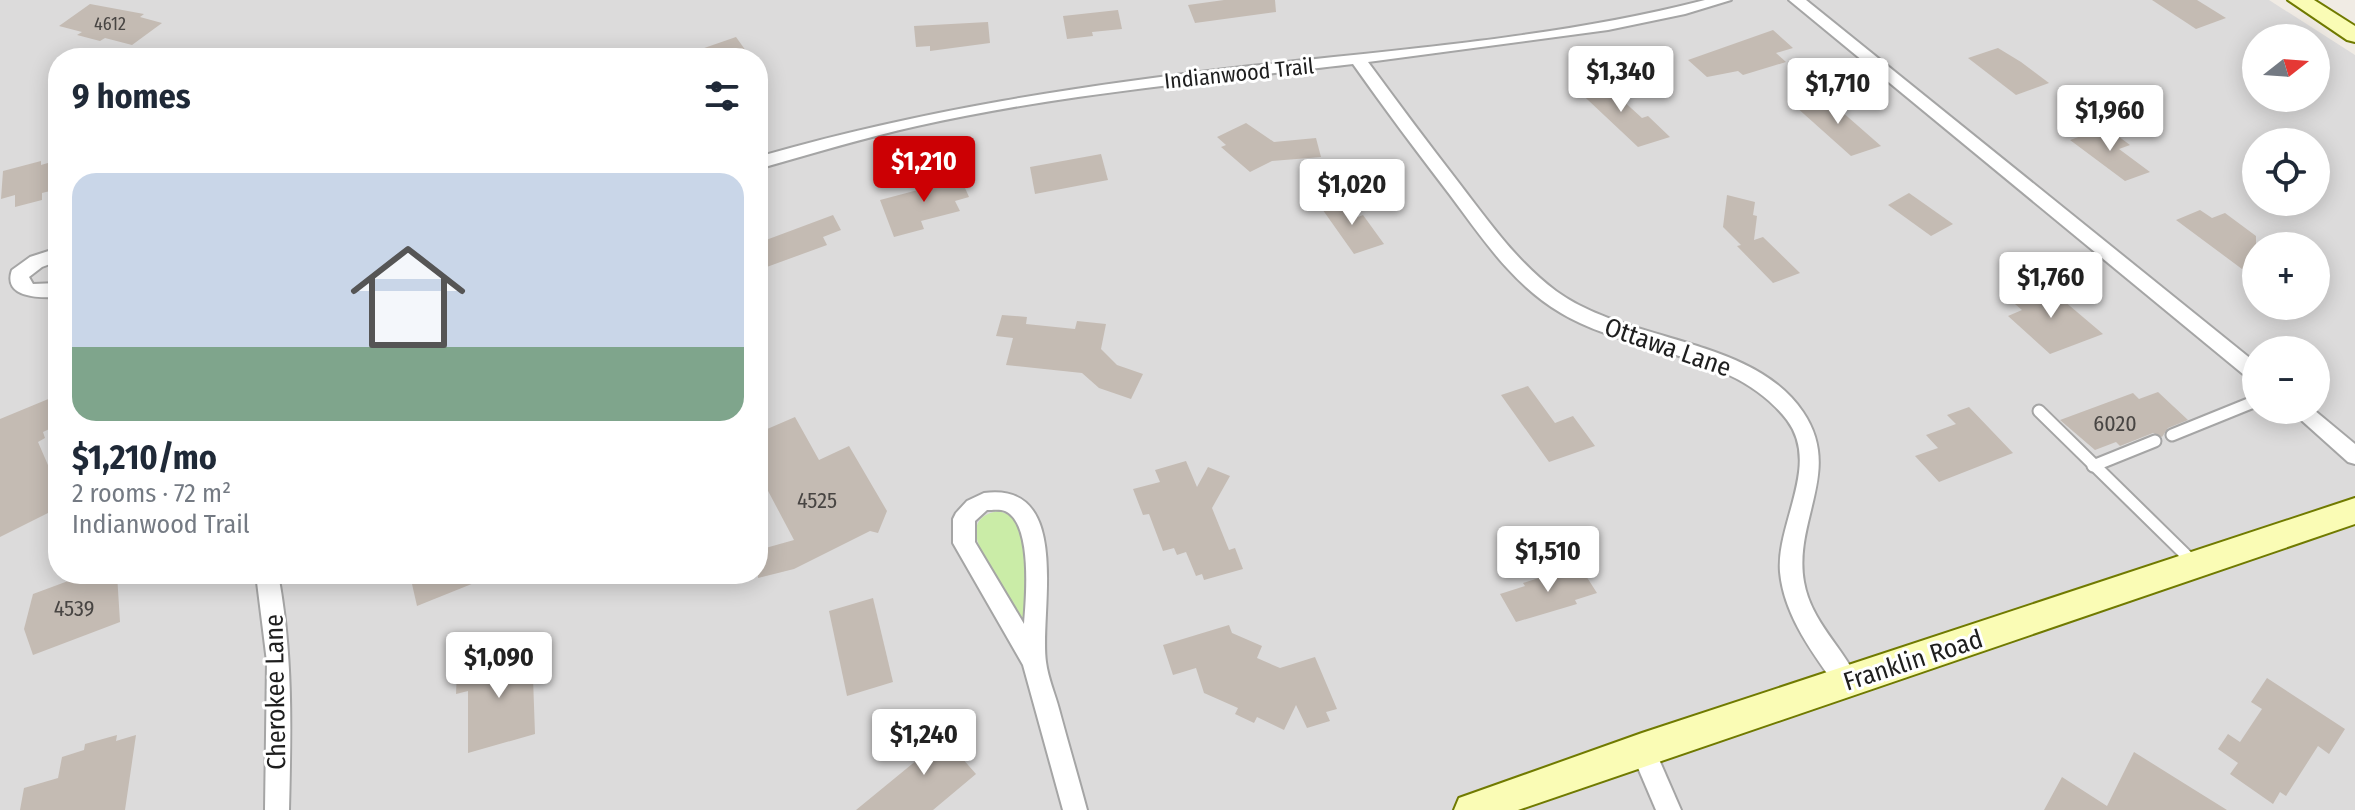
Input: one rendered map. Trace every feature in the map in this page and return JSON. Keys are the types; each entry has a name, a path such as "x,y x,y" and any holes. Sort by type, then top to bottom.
{"street":[{"name":"Indianwood Trail","path":"768,160 868,131 992,104 1592,29 1723,0"},
{"path":"1797,0 2242,363"},
{"path":"2299,0 2355,35"},
{"name":"Ottawa Lane","path":"1357,59 1508,260 1540,289 1565,307 1605,326 1710,359 1745,374 1767,388 1797,417 1812,449 1812,465 1792,543 1791,569 1795,597 1847,682"},
{"path":"48,259 27,268 19,275 19,282 23,288 48,290"},
{"path":"2317,424 2355,456"},
{"path":"1034,662 1035,551 1029,518 1013,502 1002,499 980,503 968,511 964,519 964,543 1034,662 1075,810"},
{"name":"Franklin Road","path":"1471,810 1642,749 2355,511"},
{"name":"Cherokee Lane","path":"269,584 279,677 277,810"},
{"path":"1642,749 1669,810"}],"lane":[{"path":"2172,435 2242,407"},
{"path":"2039,411 2196,566"},
{"path":"2093,466 2155,441"}],"shaded area":[{"path":"0,0 2269,0 2307,24 2242,24 2242,112 2330,112 2330,39 2355,55 2355,810 0,810"}],"green space":[{"path":"999,511 1014,517 1022,539 1028,583 1023,619 987,563 978,541 976,531 979,522 986,515"}],"building":[{"path":"1224,0 1275,0 1276,12 1195,23 1188,5"},
{"path":"2152,0 2197,0 2226,18 2196,29"},
{"path":"90,4 144,14 140,17 162,23 132,45 105,38 100,41 59,26"},
{"path":"1118,10 1122,29 1092,32 1093,36 1067,39 1063,16"},
{"path":"988,22 990,43 930,51 930,46 916,47 914,26"},
{"path":"1773,30 1793,48 1776,53 1786,62 1743,75 1738,71 1707,77 1688,60"},
{"path":"736,37 744,48 704,48"},
{"path":"1998,48 2049,83 2016,95 1968,58"},
{"path":"1598,78 1642,118 1648,116 1670,137 1638,147 1572,85"},
{"path":"1825,97 1881,146 1851,156 1795,106"},
{"path":"1246,123 1274,142 1316,138 1321,157 1272,161 1250,172 1221,147 1226,145 1217,137"},
{"path":"2106,127 2130,145 2119,149 2150,172 2125,181 2070,140"},
{"path":"1101,154 1108,180 1035,194 1030,167"},
{"path":"41,161 41,165 48,163 48,192 42,193 42,200 15,207 15,195 1,199 3,171"},
{"path":"958,172 969,197 955,201 960,211 921,221 924,229 894,237 880,200 933,186 930,179"},
{"path":"1909,193 1953,224 1931,236 1888,205"},
{"path":"1727,195 1755,202 1754,240 1763,237 1800,273 1773,283 1737,246 1741,245 1723,227"},
{"path":"1345,199 1358,217 1363,215 1384,244 1354,254 1320,206"},
{"path":"2200,210 2212,218 2225,213 2251,232 2242,232 2242,269 2176,220"},
{"path":"833,215 841,230 823,237 827,245 768,267 768,239"},
{"path":"2044,284 2103,334 2050,354 2008,316 2022,310 2008,298"},
{"path":"1002,315 1027,317 1026,324 1075,329 1077,321 1106,324 1101,349 1117,365 1143,374 1131,399 1099,388 1082,373 1006,365 1013,338 996,336"},
{"path":"1528,386 1555,423 1573,416 1595,446 1549,462 1501,395"},
{"path":"2158,392 2188,420 2168,428 2162,437 2153,433 2120,446 2116,442 2095,450 2060,420 2133,393 2139,399"},
{"path":"48,399 48,430 43,432 45,438 38,442 48,465 48,513 0,537 0,419"},
{"path":"1969,407 2013,453 1939,482 1915,456 1938,448 1926,435 1956,424 1947,415"},
{"path":"795,417 819,460 849,446 887,511 878,533 870,531 794,569 768,576 768,547 794,540 768,491 768,429"},
{"path":"1186,461 1197,487 1208,467 1230,476 1212,508 1229,550 1235,548 1243,569 1204,580 1202,574 1196,576 1186,552 1177,555 1174,548 1163,551 1149,514 1143,515 1133,489 1160,482 1155,470"},
{"path":"1579,565 1597,593 1575,600 1577,604 1516,622 1500,594 1525,586 1523,583"},
{"path":"60,584 118,584 120,622 33,655 24,629 33,594"},
{"path":"412,584 472,584 417,606"},
{"path":"873,598 893,682 847,696 829,611"},
{"path":"1229,625 1232,633 1262,646 1257,658 1280,668 1315,657 1337,709 1326,712 1330,721 1307,728 1296,705 1284,730 1257,717 1254,723 1235,714 1238,708 1204,693 1196,668 1173,675 1163,645"},
{"path":"532,650 535,734 468,753 468,691 456,694 457,670"},
{"path":"2267,678 2345,729 2329,754 2318,746 2286,796 2280,792 2273,804 2230,774 2238,763 2218,749 2228,734 2240,742 2262,709 2251,702"},
{"path":"932,724 976,774 933,810 856,810 917,760 905,746"},
{"path":"117,735 116,741 136,735 125,810 20,810 24,788 58,778 62,757 84,750 85,744"},
{"path":"2134,752 2227,810 2044,810 2062,777 2107,806"}]}
